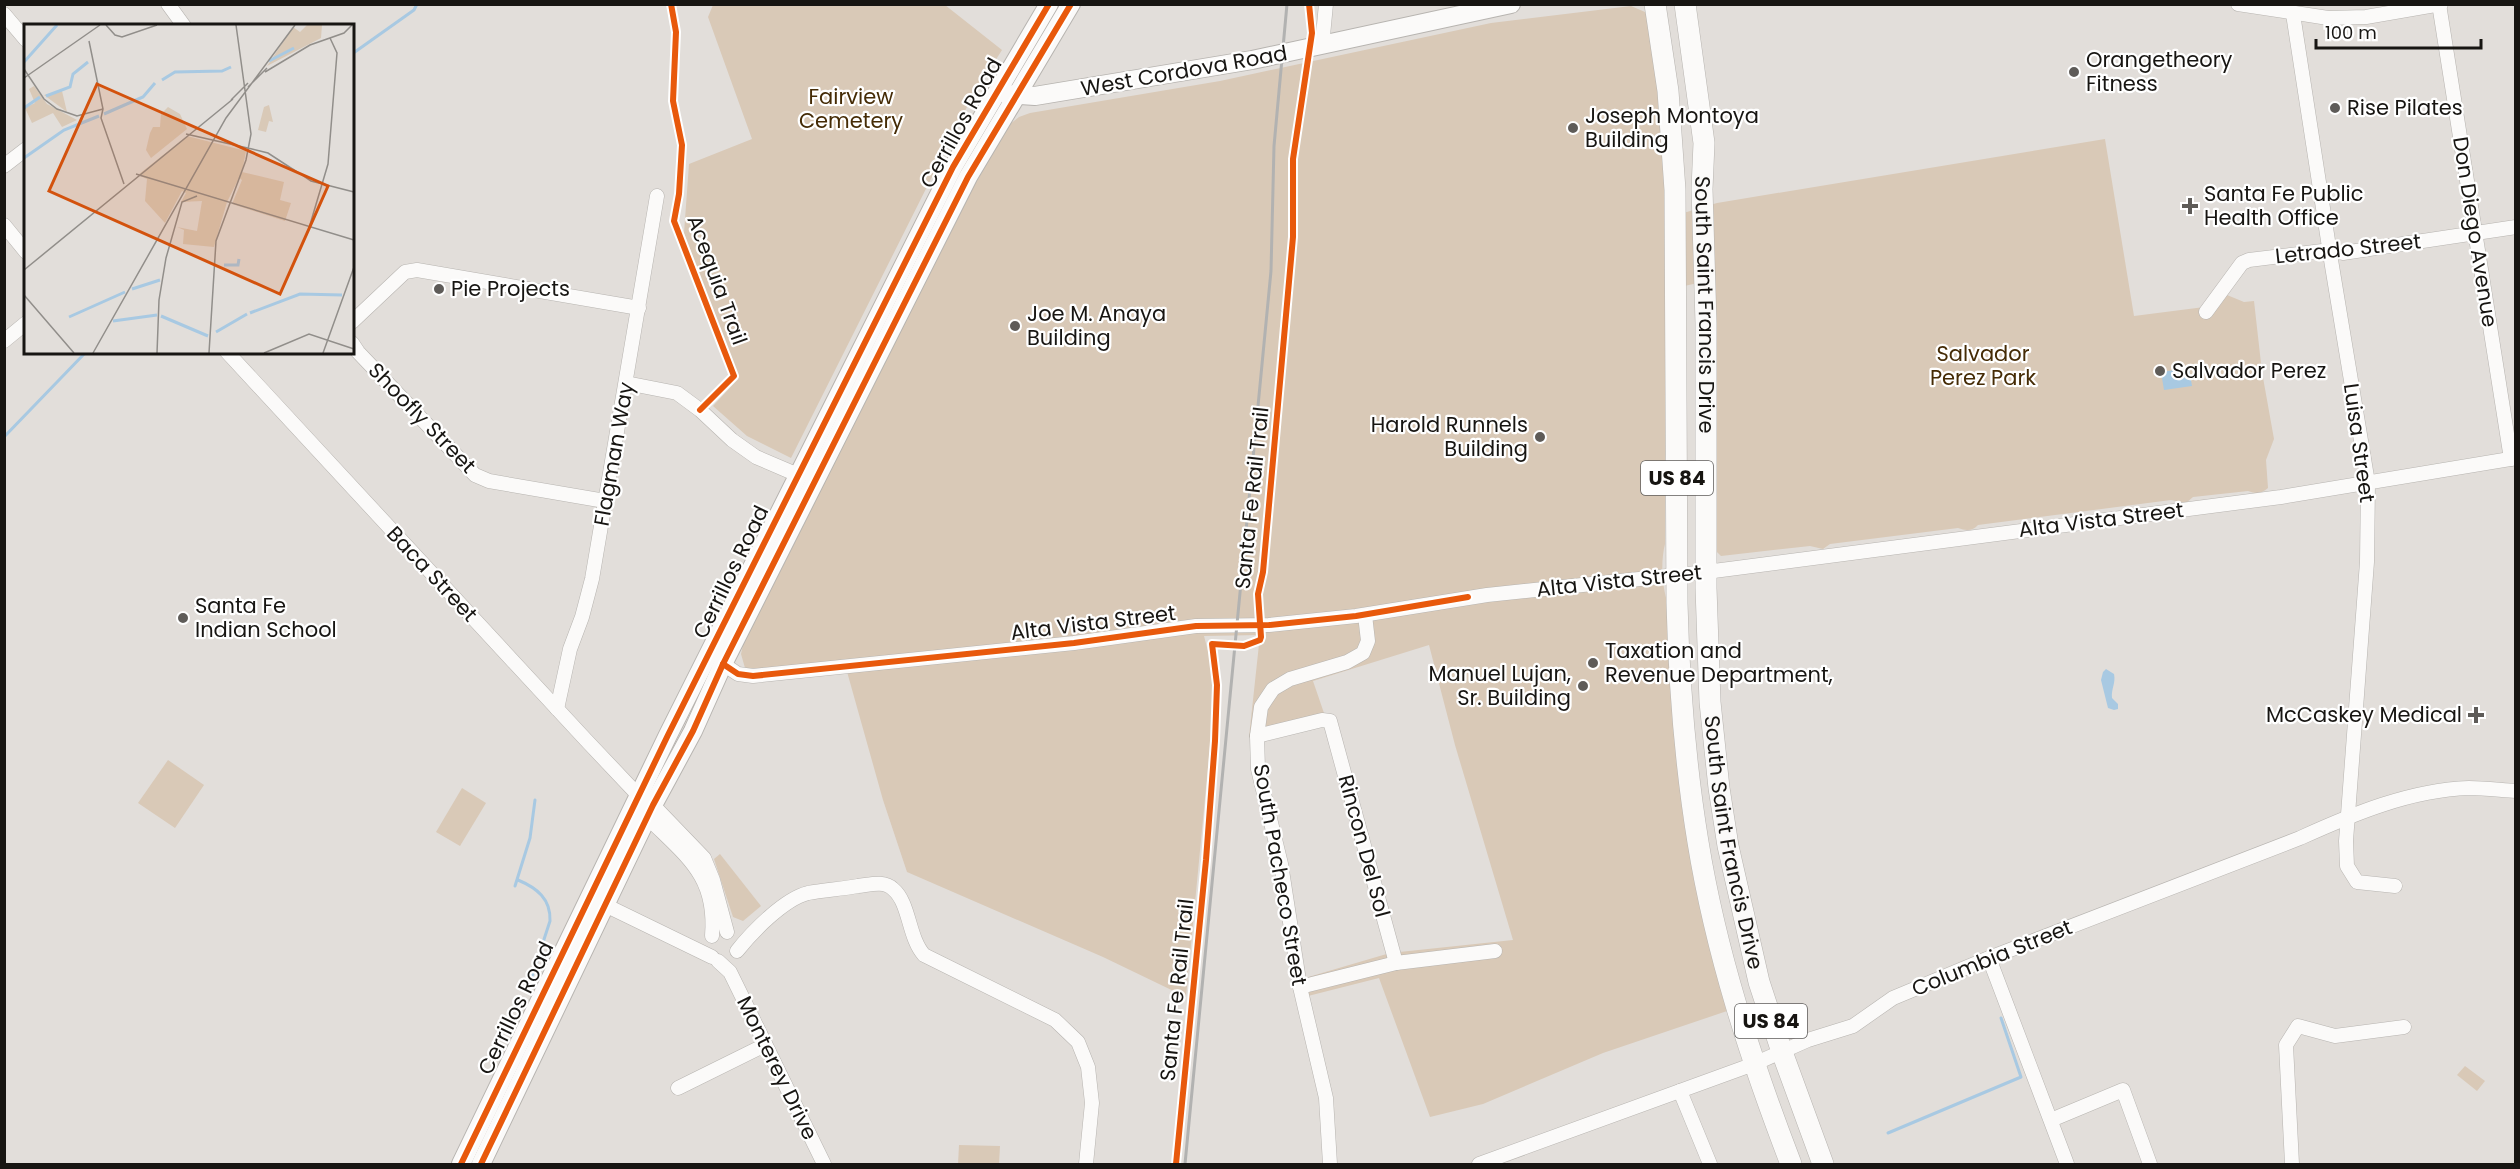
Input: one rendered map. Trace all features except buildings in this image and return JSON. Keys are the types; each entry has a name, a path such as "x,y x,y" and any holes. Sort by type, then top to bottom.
{"highway":[{"name":"South Saint Francis Drive","path":"1655,4 1668,91 1676,190 1677,575 1681,705 1698,843 1721,950 1754,1064 1791,1164"},
{"name":"South Saint Francis Drive","path":"1685,4 1704,143 1702,189 1706,334 1706,572 1710,702 1728,846 1759,982 1823,1164"}],"main road":[{"name":"Cerrillos Road","path":"481,1164 605,905 646,806 798,475 953,167 1049,4"},
{"name":"Cerrillos Road","path":"461,1164 646,806 693,730 723,664 968,177 1071,4"},
{"name":"West Cordova Road","path":"996,92 1016,96 1035,96 1143,79 1322,46 1511,4"}],"street":[{"path":"168,4 183,24"},
{"path":"1322,46 1326,4"},
{"path":"2238,4 2328,18 2355,17 2440,5"},
{"name":"Don Diego Avenue","path":"2440,5 2513,458"},
{"path":"4,14 24,38"},
{"name":"Luisa Street","path":"2294,14 2368,483 2367,562 2346,858 2351,875 2357,882 2396,886"},
{"path":"4,166 24,151"},
{"name":"Flagman Way","path":"557,709 570,649 582,617 593,573 657,196"},
{"path":"4,225 24,250"},
{"name":"Letrado Street","path":"2206,312 2242,263 2330,250 2343,253 2516,227"},
{"path":"354,320 405,273 417,270 639,308"},
{"path":"4,341 24,325"},
{"name":"Shoofly Street","path":"354,346 475,475 489,481 606,501"},
{"name":"Baca Street","path":"229,354 646,806"},
{"path":"626,383 677,393 700,410 732,440 756,457 798,475 822,469"},
{"name":"Alta Vista Street","path":"723,664 738,674 753,676 1074,643 1196,626 1269,625 1365,615 1487,595 1706,572 2281,497 2513,458"},
{"name":"South Pacheco Street","path":"1330,1164 1326,1098 1300,987 1281,864 1258,769 1257,736 1261,707 1273,689 1290,678 1347,662 1363,653 1368,640 1365,615"},
{"name":"Rincon Del Sol","path":"1257,736 1322,720 1330,721 1396,963"},
{"name":"Columbia Street","path":"1479,1164 1754,1064 1808,1040 1853,1026 1893,998 1989,958 2300,838 2350,816 2427,793 2468,788 2516,791"},
{"path":"646,806 704,858 714,880 730,934 738,943 725,957"},
{"path":"646,806 693,863 704,881 712,906 708,949 725,957"},
{"path":"725,957 791,901 806,894 880,883 892,888 899,896 917,947 924,955 1055,1020 1078,1042 1088,1067 1092,1103 1086,1164"},
{"name":"Monterey Drive","path":"605,905 693,949 725,957 730,972 824,1164"},
{"path":"693,949 719,932 730,934 752,932"},
{"path":"1300,987 1396,963 1495,951"},
{"path":"1989,958 2067,1164"},
{"path":"2292,1164 2286,1046 2298,1026 2335,1036 2404,1027"},
{"path":"678,1089 765,1045"},
{"path":"1680,1090 1710,1164"},
{"path":"2050,1120 2123,1090 2150,1164"}],"green space":[{"name":"Fairview Cemetery","path":"713,5 945,5 1002,50 971,99 791,458 747,436 713,406 738,379 684,233 689,164 752,139 708,17"},
{"name":"Salvador Perez Park","path":"1631,6 1645,12 1653,28 1670,217 1717,203 2105,139 2134,316 2220,305 2227,295 2244,302 2254,301 2262,372 2274,439 2266,460 2268,488 2258,493 2248,491 2193,497 2186,503 2171,500 1978,525 1969,530 1958,528 1830,544 1823,549 1810,546 1721,556 1714,549 1711,280 1671,289 1669,428 1665,462 1663,578 1671,611 1730,1010 1603,1053 1483,1104 1430,1117 1379,978 1308,996 1305,978 1390,953 1513,940 1455,745 1429,645 1313,681 1325,716 1249,737 1260,635 1204,636 1213,670 1212,725 1186,997 1103,957 907,872 883,800 844,661 748,669 745,668 741,654 743,645 968,196 1009,125 1019,117 1030,113 1220,81 1491,23"},
{"path":"168,760 204,785 175,828 138,803"},
{"path":"462,788 486,803 460,846 436,832"},
{"path":"720,854 761,906 743,921 733,917 714,859"},
{"path":"2465,1066 2485,1081 2477,1091 2457,1075"},
{"path":"959,1145 1000,1146 999,1164 958,1164"}],"water":[{"path":"2189,368 2192,386 2164,390 2161,372"},
{"path":"2106,669 2114,674 2112,698 2118,704 2118,709 2114,710 2108,708 2101,680"}],"waterway":[{"path":"354,53 414,10 417,4"},
{"path":"4,437 84,354"},
{"path":"515,886 530,838 535,800"},
{"path":"518,880 541,895 550,913 550,921 531,979"},
{"path":"1888,1133 2021,1077 2001,1018"}],"railway":[{"path":"1185,1164 1271,271 1274,146 1287,4"}],"cycle path":[{"name":"Acequia Trail","path":"671,4 676,32 673,101 682,145 679,194 674,221 734,376 700,410"},
{"path":"461,1164 668,735 953,167 1049,4"},
{"path":"481,1164 653,805 693,731 723,664 968,177 1071,4"},
{"name":"Santa Fe Rail Trail","path":"1176,1164 1206,860 1215,741 1217,685 1212,644 1244,646 1260,640 1261,637 1258,594 1263,572 1293,237 1293,159 1312,33 1309,4"},
{"path":"723,664 738,674 753,676 1074,643 1196,626 1269,625 1356,616 1468,597"}],"place":[{"name":"Orangetheory Fitness","path":"2074,72"},
{"name":"Rise Pilates","path":"2335,108"},
{"name":"Joseph Montoya Building","path":"1573,128"},
{"name":"Santa Fe Public Health Office","path":"2190,206"},
{"name":"Pie Projects","path":"439,289"},
{"name":"Joe M. Anaya Building","path":"1015,326"},
{"name":"Salvador Perez","path":"2160,371"},
{"name":"Harold Runnels Building","path":"1540,437"},
{"name":"Santa Fe Indian School","path":"183,618"},
{"name":"Taxation and Revenue Department,","path":"1593,663"},
{"name":"Manuel Lujan, Sr. Building","path":"1583,686"},
{"name":"McCaskey Medical","path":"2476,715"}]}
